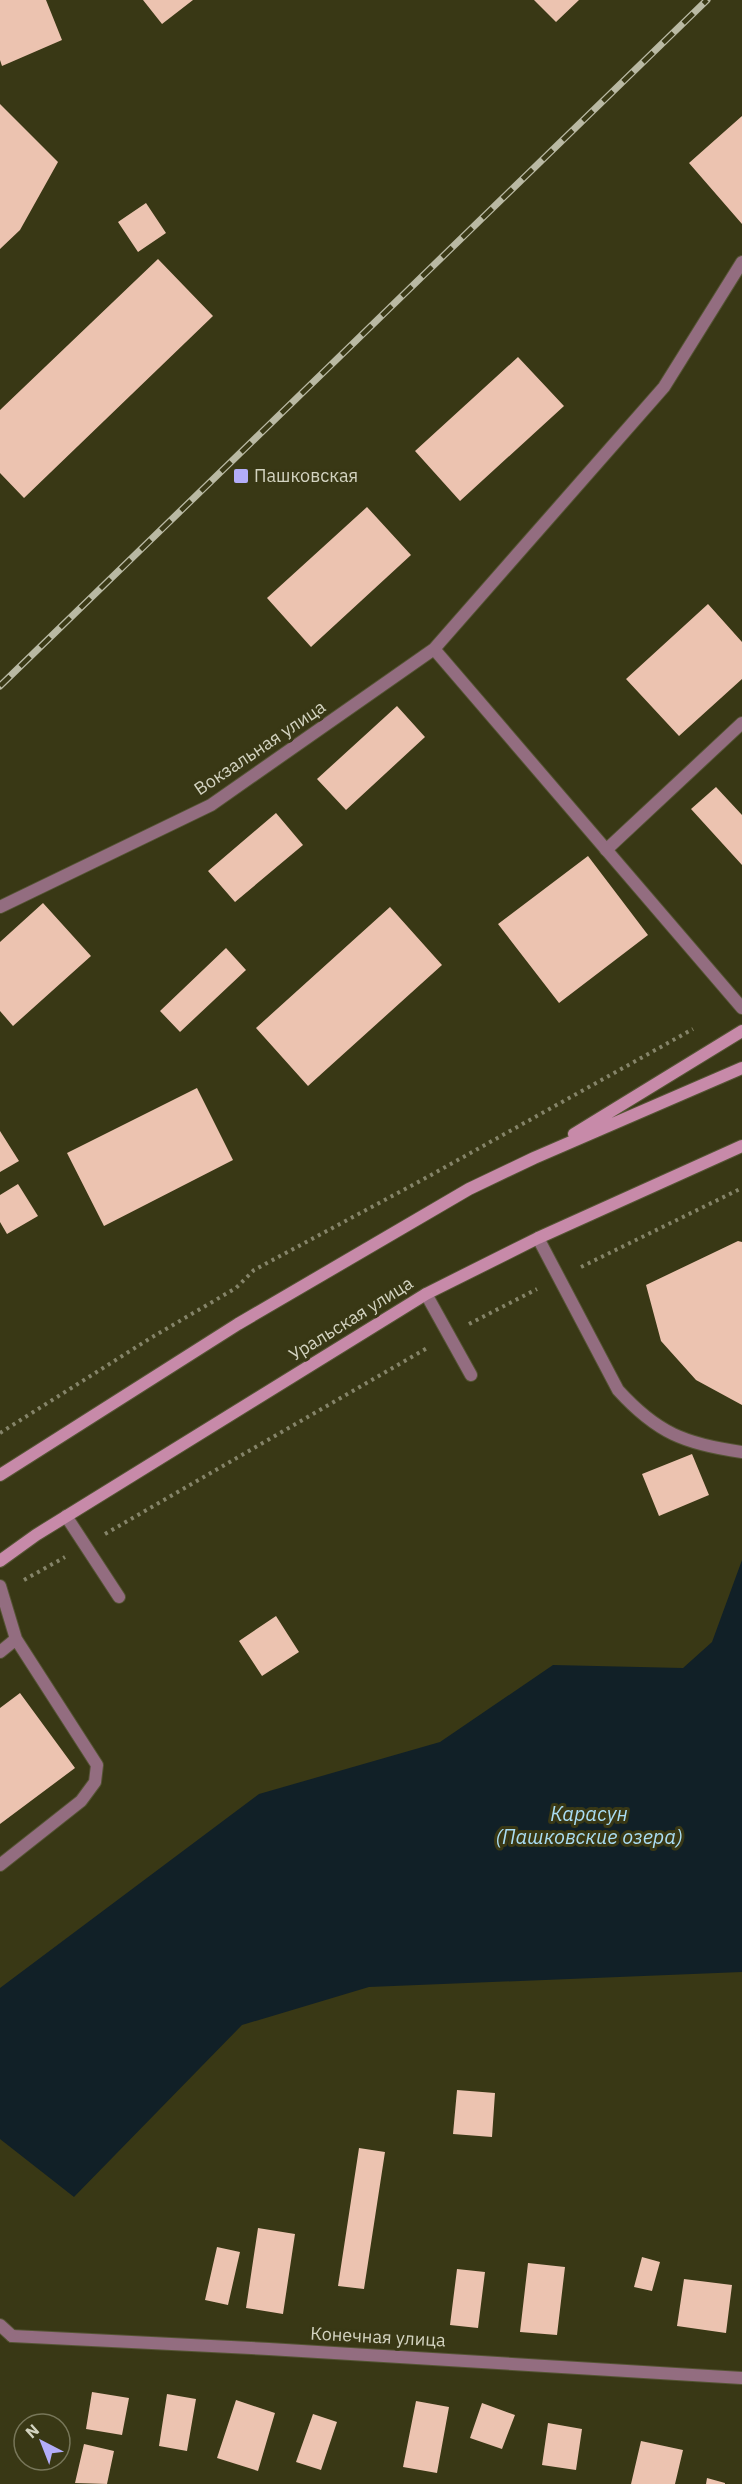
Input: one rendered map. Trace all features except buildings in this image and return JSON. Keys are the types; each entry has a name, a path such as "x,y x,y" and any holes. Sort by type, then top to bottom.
{"main road":[{"path":"534,1158 742,1031"},
{"path":"0,1475 238,1324 469,1189 534,1158 742,1068"},
{"name":"Уральская улица","path":"0,1562 66,1516 426,1294 538,1238 742,1146"}],"street":[{"name":"Вокзальная улица","path":"0,907 211,806 434,649 663,387 742,262"},
{"path":"434,649 742,1008"},
{"path":"606,850 742,723"},
{"path":"538,1238 618,1390 635,1408 668,1433 709,1448 742,1452"},
{"path":"426,1294 471,1375"},
{"path":"66,1516 119,1597"},
{"path":"0,1865 81,1801 95,1782 97,1765 16,1640 1,1590"},
{"path":"0,1652 16,1640"},
{"name":"Конечная улица","path":"0,2325 12,2336 742,2378"}],"path":[{"path":"0,1433 149,1339 236,1288 254,1269 422,1180 696,1028"},
{"path":"1,1590 85,1545 449,1335 742,1188"}],"water":[{"name":"Карасун (Пашковские озера)","path":"742,1560 742,1972 369,1987 242,2025 74,2197 0,2139 0,1988 259,1794 440,1742 553,1665 683,1668 712,1642"}],"railway":[{"path":"0,686 707,0"}],"place":[{"name":"Пашковская","path":"241,476"}]}
